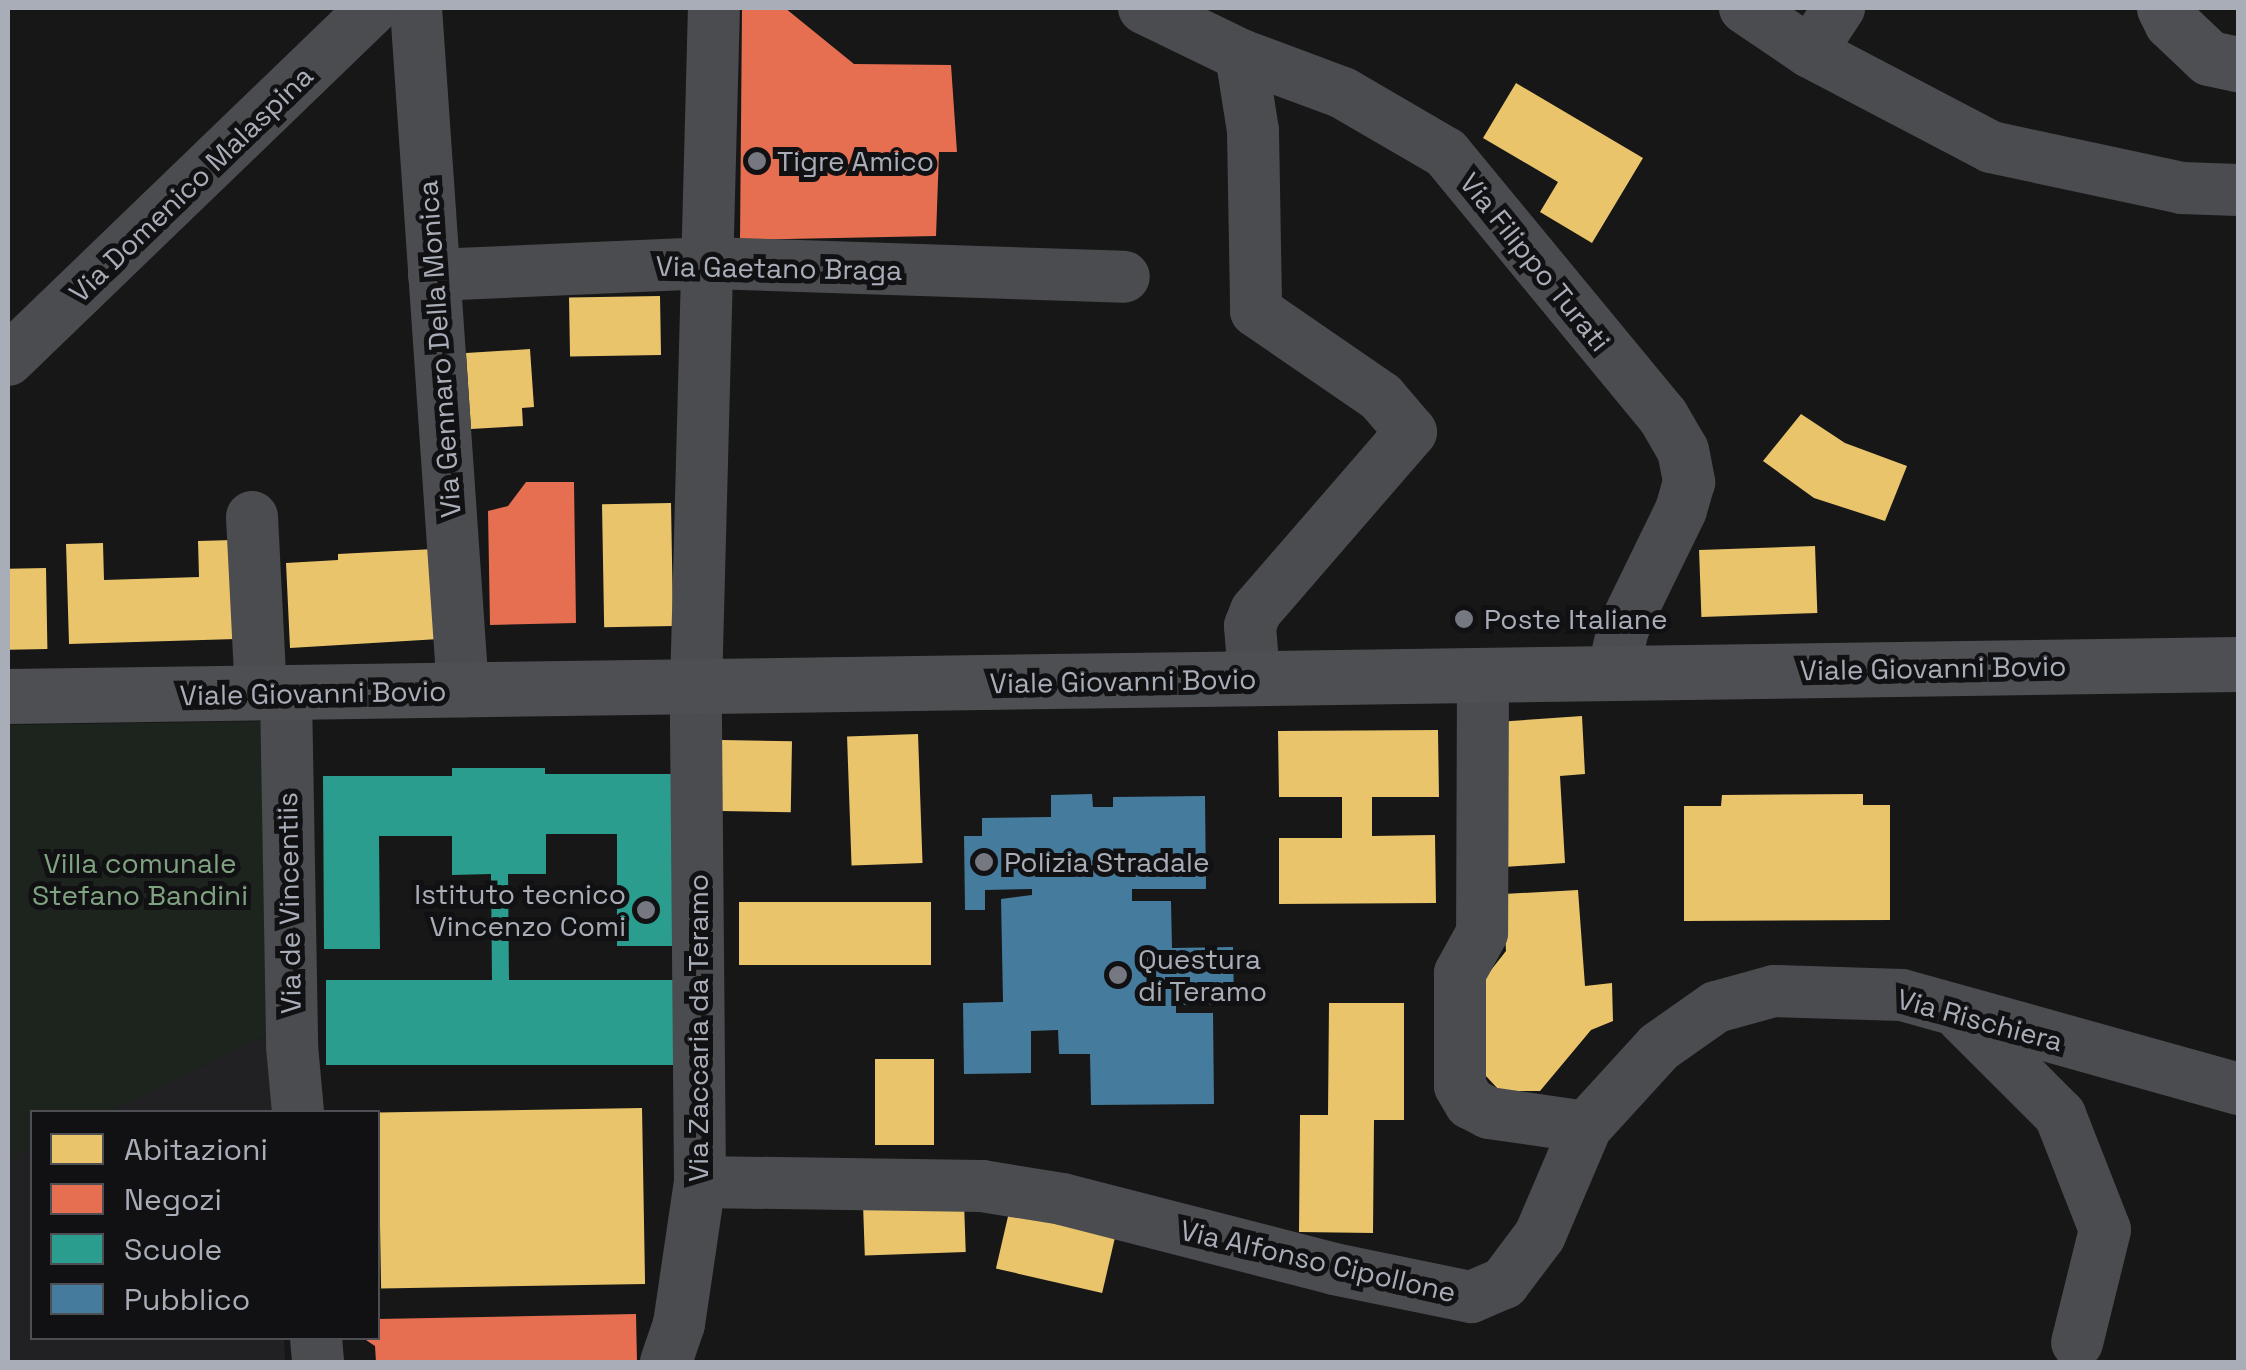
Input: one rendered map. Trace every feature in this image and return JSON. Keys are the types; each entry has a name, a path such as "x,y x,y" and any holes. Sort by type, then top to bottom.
{"main road":[{"path":"2164,8 2171,22 2209,58 2238,64"},
{"name":"Viale Giovanni Bovio","path":"8,696 2238,664"}],"street":[{"name":"Via Domenico Malaspina","path":"8,360 373,8"},
{"name":"Via Gennaro Della Monica","path":"416,8 463,690"},
{"name":"Via Zaccaria da Teramo","path":"666,1362 679,1324 700,1182 696,689 714,8"},
{"name":"Via Filippo Turati","path":"1144,8 1242,55 1343,93 1446,154 1663,416 1683,450 1689,482 1680,510 1622,629 1613,672"},
{"path":"1745,8 1810,52 1990,147 2182,188 2238,190"},
{"path":"1810,52 1839,8"},
{"path":"1242,55 1252,130 1256,311 1381,397 1411,432 1256,611 1250,626 1254,677"},
{"name":"Via Gaetano Braga","path":"434,275 709,264 1124,277"},
{"name":"Via de Vincentiis","path":"252,517 273,694 298,1110"},
{"path":"1482,675 1482,933 1460,973 1460,1086 1470,1103 1490,1113 1586,1127"},
{"name":"Via Rischiera","path":"1586,1127 1659,1048 1716,1008 1774,990 1902,995 2238,1089"},
{"path":"1959,1014 2060,1115 2105,1230 2077,1343"},
{"name":"Via Alfonso Cipollone","path":"700,1182 982,1186 1062,1198 1334,1269 1471,1296 1504,1283 1540,1235 1586,1127"}],"shaded area":[{"path":"269,1034 278,1110 111,1110"},
{"path":"30,1149 30,1340 284,1340 285,1362 8,1362 8,1160"}],"green space":[{"name":"Villa comunale Stefano Bandini","path":"276,721 269,1034 111,1110 30,1110 30,1149 8,1160 8,725"}],"building: Abitazioni":[{"path":"1516,83 1643,158 1592,243 1540,212 1558,182 1483,138"},
{"path":"660,296 661,355 570,357 569,298"},
{"path":"530,349 534,407 522,408 523,426 471,429 466,353"},
{"path":"1801,414 1845,443 1907,466 1885,521 1814,498 1763,461"},
{"path":"671,503 673,626 604,627 602,504"},
{"path":"233,540 236,639 69,644 66,544 103,543 104,580 199,577 198,541"},
{"path":"1815,546 1817,613 1701,617 1699,550"},
{"path":"434,549 439,639 290,648 286,563 338,560 338,554"},
{"path":"46,568 47,649 9,650 8,569"},
{"path":"1582,716 1585,774 1560,776 1565,863 1504,867 1496,722"},
{"path":"1438,730 1439,797 1372,797 1372,836 1435,835 1436,903 1279,904 1279,838 1342,838 1342,797 1279,797 1278,731"},
{"path":"918,734 923,863 852,865 847,736"},
{"path":"722,740 792,741 791,812 721,811"},
{"path":"1863,794 1863,805 1890,805 1890,920 1684,921 1684,806 1721,806 1722,795"},
{"path":"1578,890 1585,986 1612,983 1613,1021 1591,1030 1540,1091 1500,1091 1485,1075 1484,979 1506,951 1503,894"},
{"path":"739,902 931,902 931,965 739,965"},
{"path":"1329,1003 1404,1003 1404,1120 1374,1120 1373,1233 1299,1232 1300,1115 1328,1115"},
{"path":"875,1059 934,1059 934,1145 875,1145"},
{"path":"642,1108 645,1284 381,1289 380,1113"},
{"path":"964,1202 966,1252 865,1255 863,1206"},
{"path":"1009,1212 1115,1237 1102,1293 996,1269"}],"building: Negozi":[{"path":"742,8 785,8 854,64 951,65 957,152 939,152 936,236 740,240"},
{"path":"526,482 574,482 576,623 490,625 488,511 508,506"},
{"path":"636,1314 637,1362 376,1362 375,1346 366,1340 380,1340 380,1319"}],"building: Scuole":[{"name":"Istituto tecnico Vincenzo Comi","path":"452,768 545,768 545,774 675,774 675,946 617,946 617,834 546,834 546,874 508,874 509,980 677,980 677,1065 326,1065 326,980 492,980 491,874 452,875 452,836 379,836 380,949 324,949 323,776 452,776"}],"building: Pubblico":[{"name":"Questura di Teramo","path":"1092,794 1093,807 1113,807 1113,797 1205,796 1206,889 1132,889 1132,901 1171,901 1172,948 1233,947 1234,1004 1176,1005 1176,1013 1213,1013 1214,1104 1091,1105 1090,1054 1059,1054 1058,1030 1031,1031 1031,1073 964,1074 963,1003 1003,1002 1001,899 1032,895 1032,889 985,890 985,910 965,910 964,836 982,836 982,818 1051,817 1051,795"}],"place":[{"name":"Tigre Amico","path":"757,161"},
{"name":"Poste Italiane","path":"1464,619"},
{"name":"Polizia Stradale","path":"984,862"},
{"name":"Istituto tecnico Vincenzo Comi","path":"646,910"},
{"name":"Questura di Teramo","path":"1118,975"}]}
